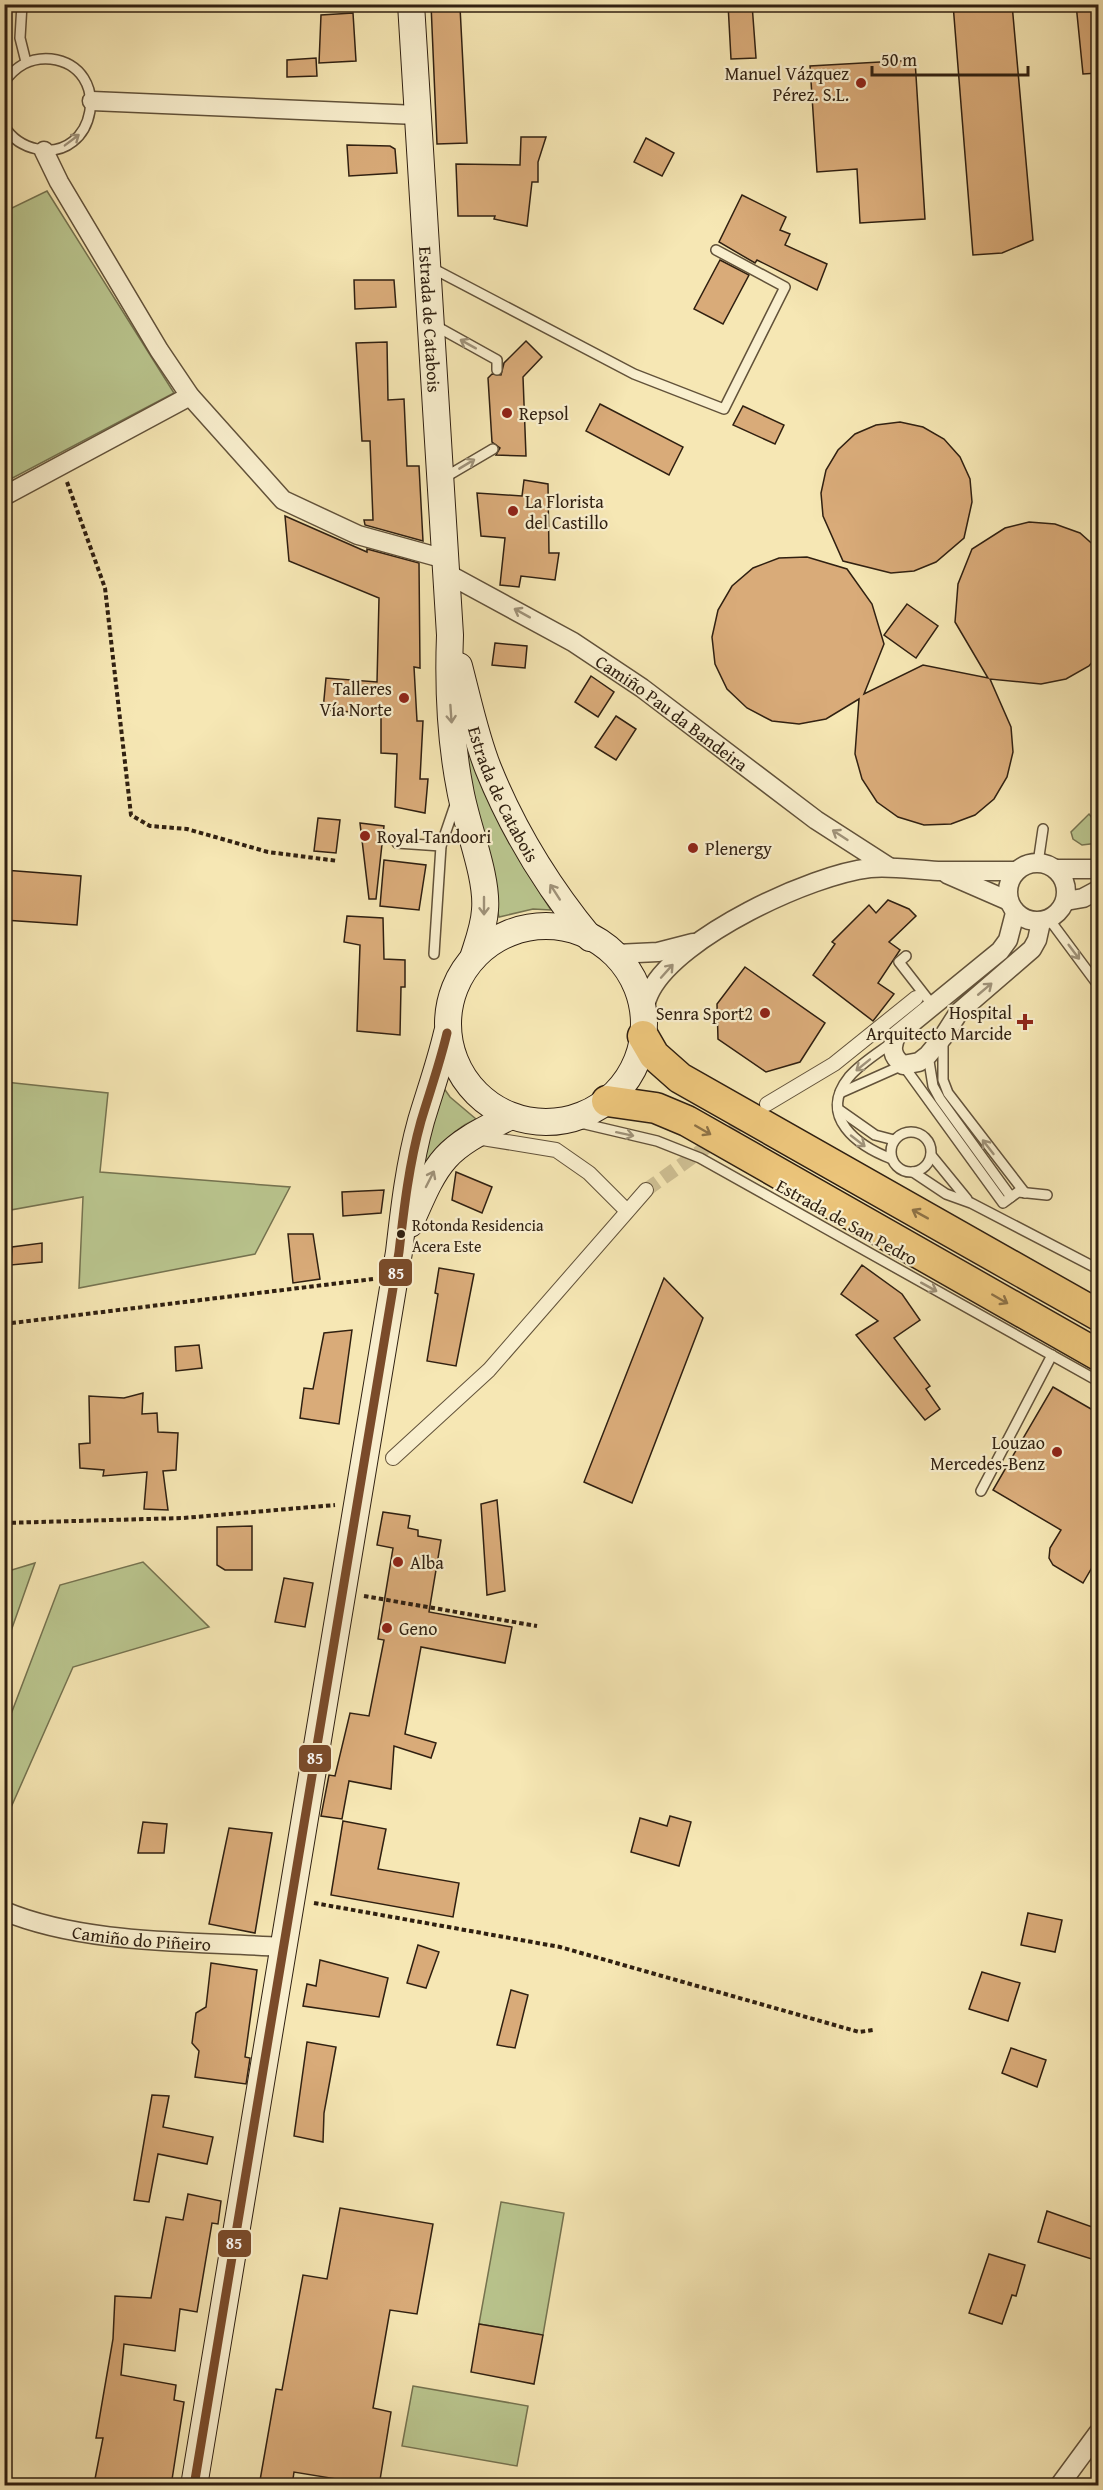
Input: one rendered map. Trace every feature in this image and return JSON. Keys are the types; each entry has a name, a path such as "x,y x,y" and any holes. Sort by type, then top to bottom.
{"highway":[{"path":"646,1034 680,1078 1098,1315"},
{"path":"618,1102 656,1108 687,1121 1098,1355"}],"main road":[{"name":"Estrada de Catabois","path":"194,2486 397,1264 413,1155 447,1033 449,1006 455,989 472,958 483,927 486,908 484,889 460,791 448,681 450,635 411,4"},
{"name":"Estrada de Catabois","path":"450,635 476,731 507,811 564,906 591,938"},
{"name":"Estrada de Catabois","path":"447,1033 453,1058 465,1081 483,1100 509,1117 536,1122 568,1120 618,1102 646,1034 634,981 616,954 575,931 548,926 520,930 494,941 472,958"},
{"name":"Estrada de Catabois","path":"397,1264 430,1178 452,1148 509,1117"}],"street":[{"path":"92,101 417,115"},
{"name":"Camiño Pau da Bandeira","path":"44,151 59,182 153,340 190,396 282,500 358,535 445,566 573,642 632,681 816,820 889,867"},
{"path":"4,496 190,396"},
{"path":"646,1034 651,989 686,951 770,901 815,881 867,869 889,867 937,871 1016,871 1038,863 1056,869 1098,869"},
{"path":"937,871 1012,907 1030,921 1045,921 1059,912 1065,901 1066,889 1056,869"},
{"path":"1016,871 1010,880 1012,907 1008,940 1000,951 897,1035 893,1042 897,1060 903,1065 919,1062 928,1055 966,1004 1032,949 1045,921"},
{"path":"1065,901 1083,898 1098,890"},
{"path":"616,954 658,952 704,940"},
{"path":"767,1104 834,1064 916,998"},
{"path":"471,1136 556,1150 590,1173 627,1211"},
{"path":"393,1458 489,1370 646,1190"},
{"name":"Camiño do Piñeiro","path":"4,1911 31,1922 83,1934 282,1947"},
{"path":"1059,2486 1098,2433"}],"lane":[{"path":"22,4 20,38 26,62"},
{"path":"4,82 13,71 26,62 40,58 61,60 75,68 84,79 92,101 87,124 73,141 60,148 44,151 28,147 14,139 4,126"},
{"path":"427,265 634,374 724,409 785,287 716,250"},
{"path":"430,323 497,360 497,370"},
{"path":"440,480 493,449"},
{"path":"434,954 441,846 460,791"},
{"path":"1038,863 1043,829"},
{"path":"397,843 441,846"},
{"path":"1045,921 1098,985"},
{"path":"906,956 899,962 934,1007"},
{"path":"943,1037 943,1080 948,1093 1025,1192"},
{"path":"893,1042 850,1076 840,1093 838,1109 846,1131 856,1140 892,1159 900,1169 913,1172 946,1194 1033,1232 1098,1269"},
{"path":"928,1055 933,1086 940,1099 1011,1197"},
{"path":"840,1093 903,1065 1003,1203 1018,1192 1047,1195"},
{"path":"838,1109 875,1134 894,1140"},
{"name":"Estrada de San Pedro","path":"568,1120 657,1141 700,1158 1098,1382"},
{"path":"892,1159 891,1146 894,1140 905,1132 918,1133 928,1142 931,1155 955,1187 971,1203"},
{"path":"913,1172 925,1166 931,1155"},
{"path":"981,1491 1052,1355"}],"path":[{"path":"61,465 105,588 131,815 150,826 187,828 268,852 338,861"},
{"path":"4,1324 230,1294 397,1264"},
{"path":"4,1523 183,1518 356,1503"},
{"path":"342,1592 537,1626"},
{"path":"290,1899 560,1947 859,2032 873,2030"}],"green space":[{"path":"4,5 11,5 9,29 5,31"},
{"path":"47,191 174,393 5,482 5,197 10,209"},
{"path":"458,695 487,795 518,858 551,910 533,909 499,917 471,802"},
{"path":"1089,814 1098,825 1098,843 1082,845 1073,839 1071,832"},
{"path":"5,1082 108,1093 100,1172 290,1187 255,1254 79,1288 83,1197 5,1211"},
{"path":"441,1084 450,1097 476,1119 464,1125 445,1141 430,1161 414,1196"},
{"path":"143,1562 209,1627 73,1667 5,1821 5,1730 60,1585"},
{"path":"35,1563 5,1648 5,1572"},
{"path":"501,2202 564,2213 543,2335 479,2324"},
{"path":"413,2386 528,2406 517,2466 402,2446"}],"building":[{"path":"431,4 460,7 467,143 437,144"},
{"path":"728,4 752,4 756,58 731,59"},
{"path":"953,4 1012,4 1033,240 1002,253 973,255"},
{"path":"1076,4 1098,4 1098,73 1083,74"},
{"path":"353,13 356,61 319,63 321,15"},
{"path":"316,58 317,76 287,77 287,60"},
{"path":"915,60 925,219 860,223 857,169 817,172 810,66"},
{"path":"521,137 546,137 538,162 538,182 532,182 527,226 494,219 495,216 458,216 456,164 520,165"},
{"path":"646,138 674,153 662,176 634,162"},
{"path":"347,145 390,146 395,149 397,173 349,176"},
{"path":"742,195 786,217 780,230 790,234 785,245 827,264 817,290 757,260 755,263 719,242"},
{"path":"720,260 749,275 723,324 694,309"},
{"path":"354,280 394,280 396,307 355,309"},
{"name":"Repsol","path":"526,341 542,357 523,377 526,456 496,455 500,448 492,442 488,378 492,374 501,375 504,363"},
{"path":"387,342 388,400 404,399 407,466 419,466 423,541 365,525 364,520 373,520 370,441 362,441 356,343"},
{"path":"600,404 683,447 669,475 586,431"},
{"path":"743,406 784,425 775,444 733,425"},
{"path":"900,422 923,427 944,439 960,457 970,479 972,502 964,538 936,562 914,571 891,573 843,561 823,516 821,493 826,470 838,450 855,434 876,425"},
{"path":"524,480 548,484 549,553 559,553 555,580 521,576 519,587 500,585 505,538 481,536 477,493 522,496"},
{"path":"285,516 367,552 367,549 419,563 420,668 414,667 417,721 423,721 420,779 428,779 425,813 395,807 397,754 381,753 381,714 323,710 326,678 377,682 379,598 289,561"},
{"path":"1029,522 1055,524 1080,533 1098,549 1098,655 1089,666 1066,679 1041,684 990,679 1011,727 1013,752 1007,777 994,799 975,815 951,824 924,825 898,817 877,802 862,779 855,754 859,699 826,719 799,724 772,721 747,708 727,689 715,664 712,637 718,610 732,586 753,568 779,558 807,557 847,569 872,604 884,644 864,694 923,665 988,678 955,622 958,584 972,549 1005,528"},
{"path":"907,604 938,626 916,658 884,635"},
{"path":"495,643 527,646 525,668 492,665"},
{"path":"591,676 614,692 598,717 575,702"},
{"path":"616,716 636,729 616,760 595,747"},
{"path":"318,818 340,820 336,853 314,851"},
{"path":"360,823 384,826 376,899 369,899"},
{"path":"384,860 426,865 419,910 380,906"},
{"path":"4,870 81,876 77,925 4,920"},
{"path":"888,900 909,909 916,916 889,942 900,950 878,983 894,994 873,1021 813,975 835,944 832,942 869,905 876,913"},
{"path":"347,916 383,918 384,959 405,960 405,987 401,987 400,1035 357,1031 360,945 344,942"},
{"name":"Senra Sport2","path":"745,967 825,1023 800,1062 766,1072 718,1039 717,1004"},
{"path":"456,1172 492,1187 482,1213 452,1200"},
{"path":"384,1190 381,1213 343,1216 342,1192"},
{"path":"288,1234 313,1234 320,1279 293,1283"},
{"path":"42,1243 42,1262 11,1265 12,1247"},
{"path":"862,1265 902,1294 920,1320 894,1338 930,1386 926,1389 940,1409 925,1420 856,1335 878,1321 841,1294"},
{"path":"439,1268 474,1274 456,1366 427,1361 438,1294 435,1293"},
{"path":"664,1278 703,1318 632,1503 584,1482"},
{"path":"352,1330 339,1424 300,1418 304,1388 313,1389 324,1333"},
{"path":"199,1345 202,1368 176,1371 175,1347"},
{"name":"Louzao Mercedes-Benz","path":"1053,1387 1098,1413 1098,1557 1083,1583 1053,1565 1049,1558 1050,1548 1061,1530 993,1490"},
{"path":"143,1393 142,1414 157,1413 158,1432 178,1433 176,1470 163,1471 168,1510 144,1509 147,1472 103,1476 104,1470 80,1468 79,1444 90,1443 89,1396 124,1398"},
{"path":"497,1500 505,1591 487,1595 481,1504"},
{"path":"383,1512 410,1516 408,1528 418,1530 418,1536 441,1540 429,1612 512,1627 505,1663 421,1647 405,1734 436,1743 431,1758 394,1746 391,1789 349,1781 342,1819 321,1816 329,1775 335,1776 350,1713 369,1716 384,1640 378,1639 393,1548 377,1545"},
{"path":"252,1526 252,1570 225,1570 217,1565 217,1527"},
{"path":"284,1578 313,1583 305,1627 275,1622"},
{"path":"670,1816 691,1822 679,1866 631,1852 640,1818 667,1826"},
{"path":"343,1821 386,1829 378,1869 459,1883 453,1917 331,1895"},
{"path":"143,1822 167,1824 164,1853 138,1853"},
{"path":"229,1828 272,1833 255,1933 209,1924"},
{"path":"1028,1913 1062,1920 1055,1952 1021,1945"},
{"path":"418,1945 439,1952 426,1988 407,1983"},
{"path":"320,1960 388,1978 379,2017 303,2006 307,1984 316,1986"},
{"path":"211,1963 257,1970 245,2057 250,2058 246,2084 195,2077 199,2051 192,2043 196,2013 206,2007"},
{"path":"982,1972 1020,1983 1008,2021 969,2009"},
{"path":"511,1990 528,1995 515,2048 497,2045"},
{"path":"307,2042 336,2047 324,2113 323,2142 294,2136"},
{"path":"1011,2048 1046,2060 1037,2087 1002,2073"},
{"path":"152,2095 169,2096 163,2127 213,2137 207,2164 158,2154 149,2202 134,2200"},
{"path":"188,2194 221,2201 218,2224 212,2223 197,2312 180,2309 175,2351 124,2344 121,2375 176,2385 174,2400 184,2402 171,2486 140,2486 95,2479 103,2438 96,2438 113,2339 115,2296 151,2298 166,2217 183,2220"},
{"path":"340,2208 433,2224 417,2314 390,2310 373,2408 391,2412 379,2486 294,2472 292,2486 259,2486 276,2389 282,2390 303,2275 327,2279"},
{"path":"1047,2211 1098,2229 1098,2261 1038,2242"},
{"path":"989,2254 1025,2265 1016,2296 1012,2295 1002,2324 969,2313"},
{"path":"479,2324 543,2335 534,2384 471,2372"}],"tunnel":[{"path":"646,1190 749,1117"}],"transit line":[{"name":"85","path":"194,2486 399,1252 410,1170 421,1121 447,1033"}],"place":[{"name":"Manuel Vázquez Pérez. S.L.","path":"861,83"},
{"name":"Repsol","path":"507,413"},
{"name":"La Florista del Castillo","path":"513,511"},
{"name":"Talleres Vía Norte","path":"404,698"},
{"name":"Royal Tandoori","path":"365,836"},
{"name":"Plenergy","path":"693,848"},
{"name":"Senra Sport2","path":"765,1013"},
{"name":"Hospital Arquitecto Marcide","path":"1025,1022"},
{"name":"Rotonda Residencia Acera Este","path":"401,1234"},
{"name":"Louzao Mercedes-Benz","path":"1057,1452"},
{"name":"Alba","path":"398,1562"},
{"name":"Geno","path":"387,1628"}]}
